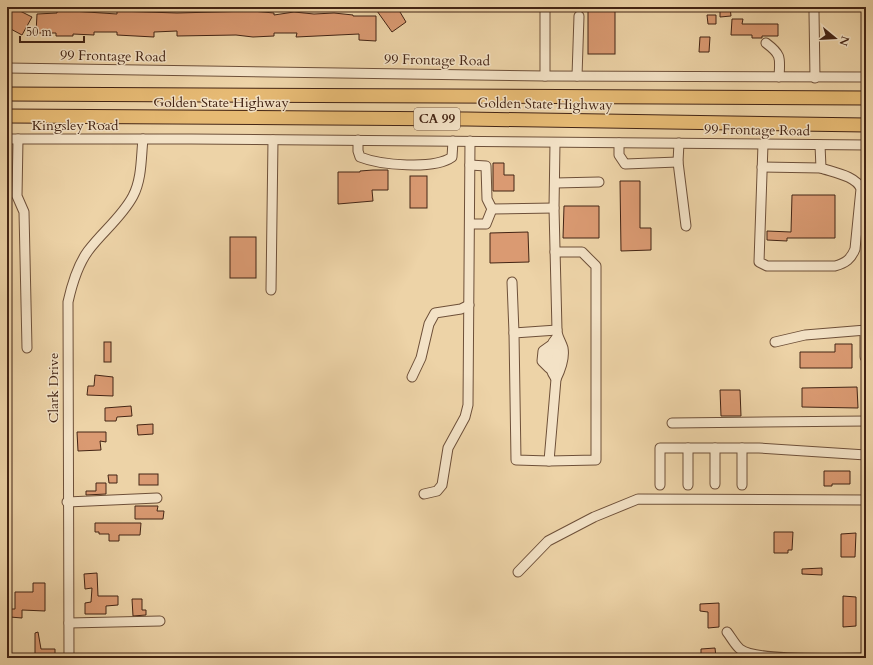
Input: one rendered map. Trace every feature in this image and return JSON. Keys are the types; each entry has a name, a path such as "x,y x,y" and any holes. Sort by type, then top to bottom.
{"highway":[{"name":"Golden State Highway","path":"7,94 866,98"},
{"name":"Golden State Highway","path":"7,116 459,119 866,125"}],"street":[{"path":"545,76 546,7"},
{"path":"814,12 815,78"},
{"path":"577,76 579,16"},
{"path":"766,42 778,52 780,59 780,77"},
{"name":"99 Frontage Road","path":"7,68 545,76 866,77"},
{"name":"Kingsley Road","path":"7,139 143,139"},
{"path":"18,139 17,196 24,212 27,348"},
{"name":"99 Frontage Road","path":"143,139 866,145"},
{"name":"Clark Drive","path":"68,658 68,302 73,280 81,262 94,244 120,215 133,196 138,183 143,139"},
{"path":"271,290 273,140"},
{"path":"358,140 358,151 360,156 386,164 438,164 452,157 453,141"},
{"path":"424,494 437,491 442,485 448,448 465,418 468,405 470,141"},
{"path":"549,461 556,379 562,366 563,348 557,333 554,208 555,143"},
{"path":"619,143 618,155 626,164 678,162"},
{"path":"679,143 678,162 686,226"},
{"path":"762,167 821,168 854,179 860,185 861,189 855,249 852,257 845,263 835,266 767,266 759,262 762,167 763,144"},
{"path":"820,145 821,168"},
{"path":"470,165 486,166 487,199 492,209 486,224 470,224"},
{"path":"555,183 599,182"},
{"path":"492,209 554,208"},
{"path":"512,282 516,460 596,460 596,266 582,252 555,252"},
{"path":"412,377 421,358 430,324 435,313 461,309 469,305"},
{"path":"775,342 805,335 865,330 865,357"},
{"path":"514,333 557,333"},
{"path":"556,379 549,368 550,346 557,333"},
{"path":"672,423 866,421"},
{"path":"660,484 660,448 742,448 866,455"},
{"path":"688,448 688,485"},
{"path":"715,448 715,484"},
{"path":"742,448 742,485"},
{"path":"67,502 157,498"},
{"path":"518,572 548,541 594,517 638,499 866,500"},
{"path":"69,623 160,621"},
{"path":"727,632 739,649 749,654 776,657 866,658"}],"building":[{"path":"383,7 397,7 406,22 392,32 377,11"},
{"path":"588,7 615,7 615,54 588,54"},
{"path":"720,7 730,7 731,16 720,17"},
{"path":"14,8 32,17 22,35 7,27 7,20"},
{"path":"57,10 117,14 117,11 177,13 252,11 274,13 274,15 294,12 376,16 376,41 359,40 359,34 296,37 297,33 274,33 274,36 253,37 236,35 177,36 177,31 154,32 154,37 117,35 117,32 94,32 94,35 73,34 73,36 56,36 56,33 36,33 37,14 57,13"},
{"path":"707,15 716,15 716,24 708,24"},
{"path":"732,19 743,19 742,24 778,24 778,36 762,36 762,38 752,38 752,35 731,35"},
{"path":"700,37 710,37 709,52 699,52"},
{"path":"493,163 504,163 504,175 514,175 514,191 493,191"},
{"path":"388,170 388,190 372,190 373,201 338,204 338,172 360,172"},
{"path":"410,176 427,176 427,208 410,208"},
{"path":"620,181 640,181 640,228 651,228 651,250 621,251"},
{"path":"792,195 835,195 835,238 787,238 787,241 767,240 767,231 791,232"},
{"path":"564,206 599,206 599,238 563,238"},
{"path":"528,232 529,262 490,263 490,233"},
{"path":"230,237 256,237 256,278 230,278"},
{"path":"104,342 111,342 111,362 104,362"},
{"path":"835,344 852,344 852,368 800,368 800,352 835,352"},
{"path":"95,375 113,377 113,396 87,395 88,386 94,386"},
{"path":"857,387 858,408 802,407 802,388"},
{"path":"720,390 740,390 741,416 721,416"},
{"path":"131,406 132,416 117,417 116,421 105,421 105,408"},
{"path":"153,424 153,434 138,435 137,425"},
{"path":"77,432 106,432 106,442 100,441 101,450 78,451"},
{"path":"824,471 850,471 850,484 832,484 832,486 824,486"},
{"path":"139,474 158,474 158,485 139,485"},
{"path":"108,475 117,475 117,483 109,483"},
{"path":"96,483 106,483 106,494 86,495 86,491 96,491"},
{"path":"135,506 158,506 157,511 164,511 163,519 135,519"},
{"path":"95,523 141,523 140,535 119,535 119,541 109,541 109,534 99,534 99,532 95,532"},
{"path":"774,532 793,532 792,550 788,550 788,553 774,553"},
{"path":"856,533 855,557 841,557 841,534"},
{"path":"822,568 822,575 802,574 802,569"},
{"path":"97,573 98,596 118,596 118,605 106,606 106,614 85,614 85,603 91,602 92,588 85,589 84,574"},
{"path":"33,583 45,583 45,611 22,610 22,618 10,617 10,609 15,609 15,592 33,592"},
{"path":"843,596 856,597 856,626 843,627"},
{"path":"132,599 142,599 142,610 146,610 146,615 133,616"},
{"path":"719,603 719,627 708,628 708,612 700,611 700,604"},
{"path":"38,632 41,649 55,649 55,658 35,658 35,633"},
{"path":"715,648 716,657 701,657 701,649"}]}
